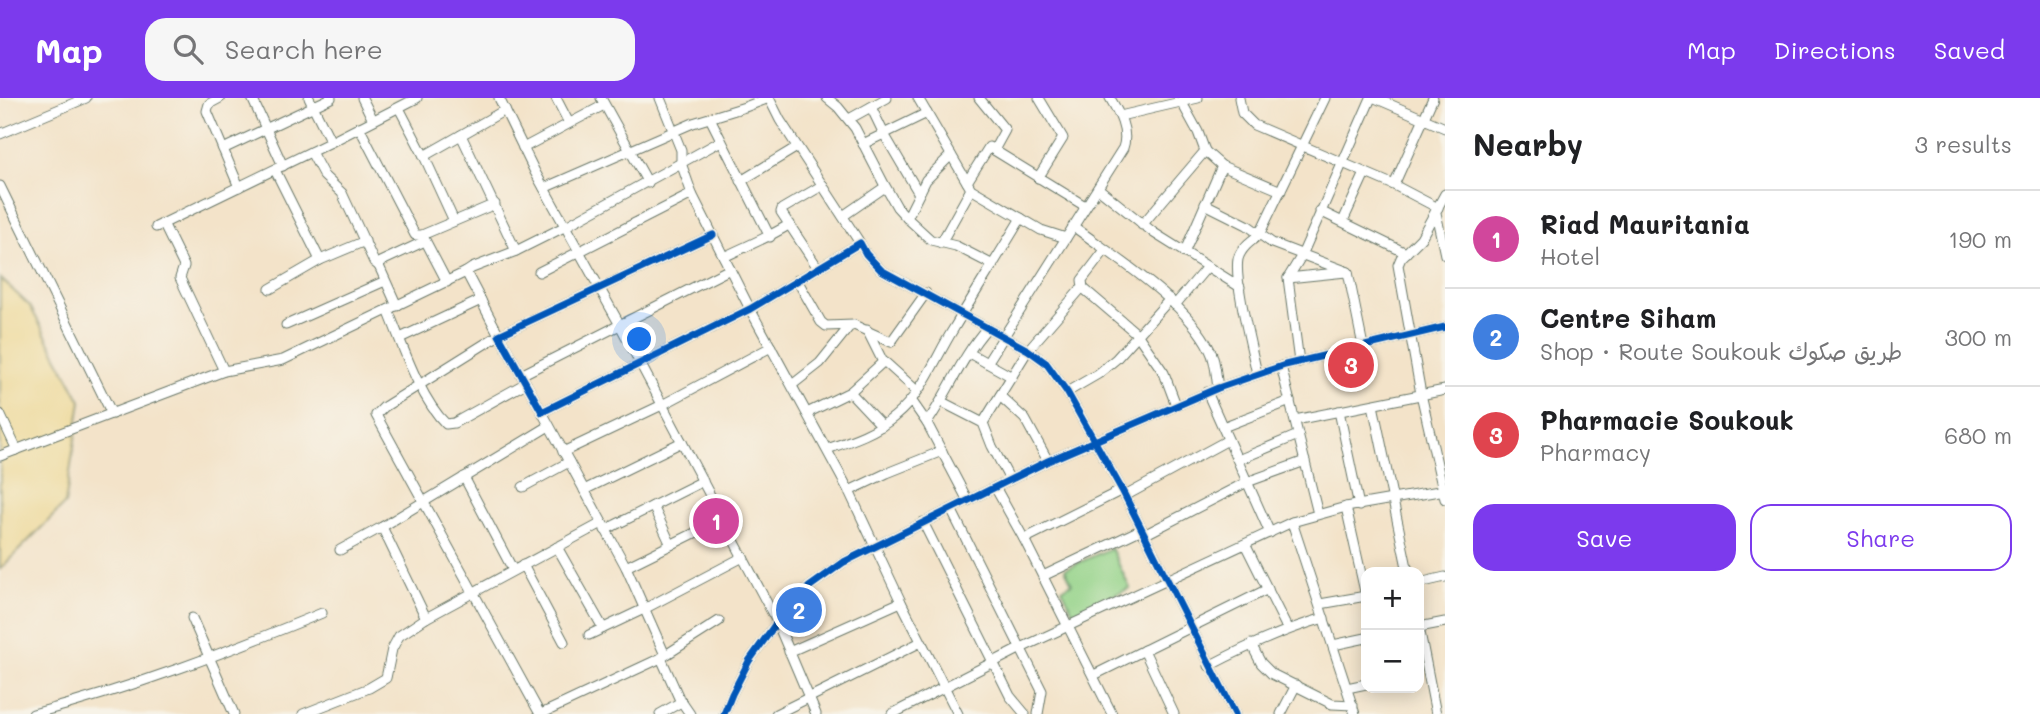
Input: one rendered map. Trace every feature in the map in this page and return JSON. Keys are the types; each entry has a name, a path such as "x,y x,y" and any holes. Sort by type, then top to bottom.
{"street":[{"path":"0,134 86,98"},
{"path":"220,98 209,104 207,111 239,187"},
{"path":"251,98 320,260"},
{"path":"223,149 311,102 331,98"},
{"path":"362,98 373,120"},
{"path":"224,371 180,278 184,266 160,225 312,152 416,98"},
{"path":"499,98 544,188 778,622 816,714"},
{"path":"556,98 569,123"},
{"path":"660,98 681,150 681,163 692,194 750,309 849,491 958,714"},
{"path":"544,188 674,132 769,98 780,120 866,254 881,270 1028,350 1046,363 1067,391 1123,493 1233,711 1220,714"},
{"path":"827,98 849,119 885,187 907,218 926,236 956,246 993,265"},
{"path":"849,119 887,98"},
{"path":"918,98 969,185 1045,232 1066,238"},
{"path":"979,98 1006,130 994,150"},
{"path":"1038,178 1063,138 1039,98"},
{"path":"987,363 1125,142 1124,127 1110,98"},
{"path":"1119,116 1153,102 1197,98"},
{"path":"1239,98 1242,113 1254,125 1394,185 1437,210 1445,255"},
{"path":"1257,373 1240,287 1238,259 1243,249 1259,234 1325,98"},
{"path":"1299,362 1289,278 1373,98 1445,128"},
{"path":"1394,185 1433,98"},
{"path":"1181,101 1205,151 1222,166 1281,191"},
{"path":"311,102 331,142"},
{"path":"523,148 603,102 648,183"},
{"path":"871,107 918,192"},
{"path":"399,108 454,221"},
{"path":"424,156 505,110"},
{"path":"863,145 927,113"},
{"path":"710,118 770,237"},
{"path":"359,127 412,232 424,238 447,282"},
{"path":"461,135 516,251"},
{"path":"0,456 224,371 283,360 472,268 516,251 566,226 720,141"},
{"path":"741,181 797,147"},
{"path":"941,243 989,147 1086,206"},
{"path":"1142,225 1205,151"},
{"path":"312,152 324,176 341,193 374,262 379,266 386,281 400,338 420,385 446,425 454,423 523,379 620,325 730,269"},
{"path":"907,218 926,180 951,155"},
{"path":"1184,253 1222,166"},
{"path":"1343,221 1365,173"},
{"path":"818,268 782,214 782,209 823,185"},
{"path":"0,186 112,414"},
{"path":"843,216 885,187"},
{"path":"1098,188 1142,225 1240,287"},
{"path":"538,272 692,194"},
{"path":"892,714 1068,625 1292,522 1392,499 1444,493 1421,394 1398,265 1401,258 1421,238 1445,194"},
{"path":"379,266 382,260 454,221 495,204"},
{"path":"1205,204 1247,225 1272,243 1348,272"},
{"path":"1320,211 1406,253"},
{"path":"827,449 882,426 914,395 1021,218"},
{"path":"724,257 770,237 790,224"},
{"path":"1073,226 1173,302 1210,349 1218,388"},
{"path":"713,235 499,335 384,407 376,415 541,714 663,657 719,621"},
{"path":"270,289 320,260 365,241"},
{"path":"542,412 750,309 860,243"},
{"path":"1104,250 1082,280 1083,288 1137,334 1164,373 1176,405"},
{"path":"1067,391 1111,364 1137,334 1207,267"},
{"path":"466,272 626,567 646,608 670,681 690,714"},
{"path":"1289,278 1348,272"},
{"path":"1348,272 1363,345"},
{"path":"797,280 826,326 854,325 891,342 926,293"},
{"path":"286,324 386,281"},
{"path":"983,424 1028,350 1083,288"},
{"path":"400,338 481,300"},
{"path":"792,385 820,363 845,331 854,325"},
{"path":"724,714 749,661 778,622 809,587 844,562 1048,461 1207,392 1281,366 1445,327"},
{"path":"927,423 986,328"},
{"path":"867,330 883,362 914,395 968,501"},
{"path":"563,452 662,405 771,347"},
{"path":"969,353 1012,377"},
{"path":"807,413 850,392 883,362"},
{"path":"1281,366 1318,514"},
{"path":"1295,420 1445,390"},
{"path":"850,392 882,426"},
{"path":"1207,392 1270,533"},
{"path":"1000,396 1025,419 1048,461"},
{"path":"1223,427 1290,401"},
{"path":"942,402 983,424 1010,480"},
{"path":"1373,405 1407,567"},
{"path":"1339,411 1359,506"},
{"path":"0,414 17,450"},
{"path":"340,550 549,426"},
{"path":"1238,460 1298,435"},
{"path":"1024,539 1228,440"},
{"path":"584,490 682,442"},
{"path":"849,491 942,451"},
{"path":"1043,576 1247,482 1305,461"},
{"path":"523,487 569,462"},
{"path":"464,477 513,570"},
{"path":"303,714 369,688 386,678 392,649 399,636 426,618 556,547 653,506 703,481"},
{"path":"995,487 1112,714"},
{"path":"653,506 671,545"},
{"path":"1320,604 1366,596 1346,508"},
{"path":"951,509 1042,691 1038,714"},
{"path":"626,567 723,519"},
{"path":"1292,522 1354,709"},
{"path":"923,523 1010,696 1025,714"},
{"path":"382,527 426,618"},
{"path":"1245,544 1287,628"},
{"path":"556,547 603,628"},
{"path":"589,635 743,557"},
{"path":"523,565 564,642"},
{"path":"1424,582 1445,577"},
{"path":"1094,675 1268,589"},
{"path":"789,652 901,602"},
{"path":"33,714 210,659 321,614"},
{"path":"192,618 234,714"},
{"path":"1209,666 1287,628 1324,618"},
{"path":"1424,626 1445,622"},
{"path":"1333,645 1361,639"},
{"path":"776,714 921,642"},
{"path":"1251,644 1256,656 1272,674 1332,704 1354,709"},
{"path":"1144,650 1174,714"},
{"path":"1424,671 1441,713"},
{"path":"1281,714 1296,685"},
{"path":"1347,688 1361,685"},
{"path":"1101,714 1104,701"},
{"path":"78,702 82,714"},
{"path":"660,714 681,702"}],"green space":[{"path":"1111,548 1130,588 1074,614 1062,589 1072,583 1065,569"}],"sand":[{"path":"0,278 30,306 81,401 65,504 0,569"}],"cycle path":[{"path":"713,235 499,335 542,412 750,309 860,243 881,270 1028,350 1046,363 1067,392 1122,490 1235,714"},
{"path":"724,714 749,661 777,622 809,587 844,562 1048,461 1218,388 1285,365 1445,327"}],"place":[{"name":"Pharmacie Soukouk","path":"1351,365"},
{"name":"Riad Mauritania","path":"716,521"},
{"name":"Centre Siham","path":"799,610"}]}
